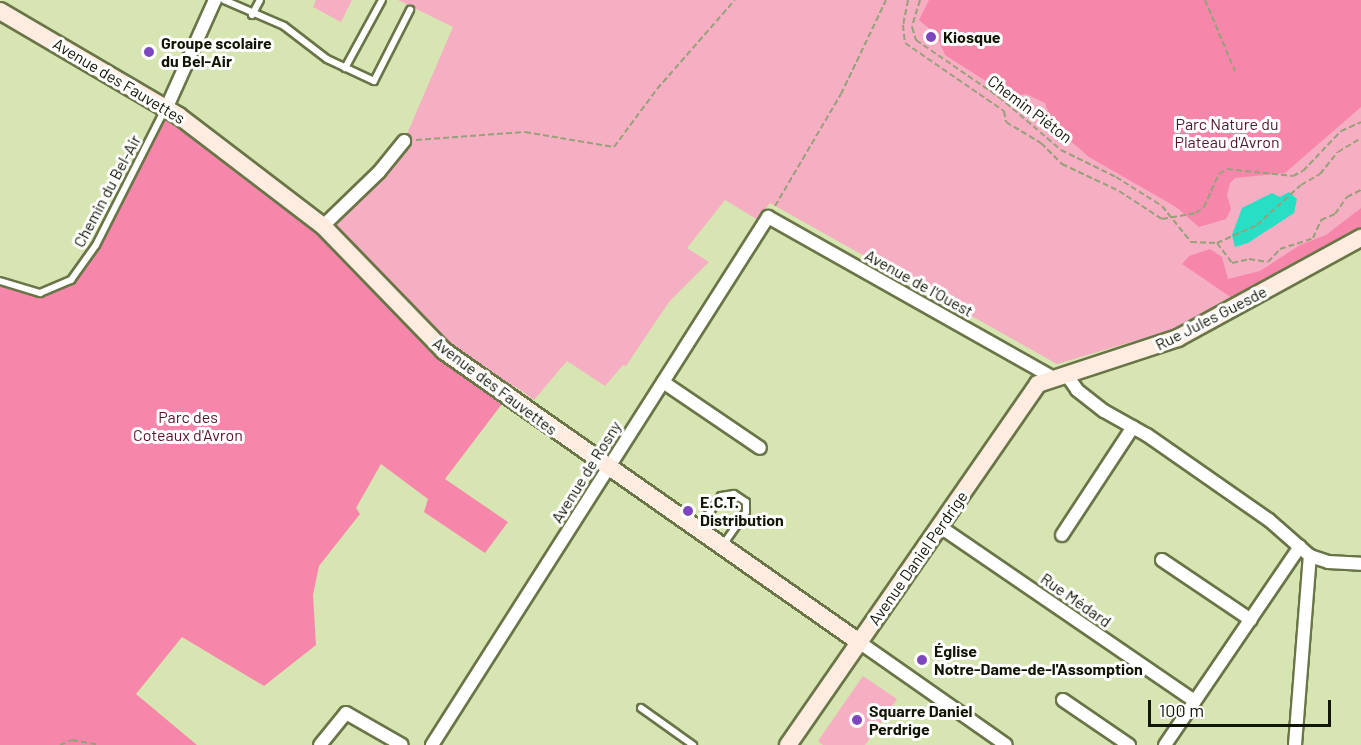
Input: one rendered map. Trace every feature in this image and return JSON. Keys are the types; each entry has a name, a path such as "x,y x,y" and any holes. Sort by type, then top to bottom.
{"street":[{"path":"166,109 214,0"},
{"name":"Avenue des Fauvettes","path":"0,11 166,109 323,226 444,351 1006,745"},
{"path":"323,226 379,172 404,141"},
{"name":"Avenue de l'Ouest","path":"768,216 1060,376 1300,546 1310,556"},
{"name":"Avenue de Rosny","path":"432,745 768,216"},
{"name":"Rue Jules Guesde","path":"1060,376 1178,338 1361,238"},
{"name":"Avenue Daniel Perdrige","path":"788,745 1038,384 1060,376"},
{"path":"663,382 760,448"},
{"path":"1062,535 1133,427"},
{"name":"Rue Médard","path":"939,526 1195,701"},
{"path":"1165,745 1300,546"},
{"path":"1295,745 1310,556 1328,562 1361,564"},
{"path":"1162,560 1251,620"},
{"path":"1063,700 1129,745"},
{"path":"320,745 346,713 402,745"}],"lane":[{"path":"224,0 252,15 284,26 345,68 374,81 410,10"},
{"path":"252,15 260,0"},
{"path":"345,68 382,0"},
{"name":"Chemin du Bel-Air","path":"0,281 40,293 71,280 96,245 166,109"},
{"path":"698,529 721,496 734,494 746,502 746,512 722,546"},
{"path":"641,708 693,745"}],"path":[{"path":"404,141 525,132 614,147 657,89 735,0"},
{"path":"768,216 841,94 886,0"},
{"path":"908,0 903,25 905,43 1004,111 1006,122 1041,143 1062,164 1119,191 1162,219 1196,213 1204,207 1210,188 1227,169 1293,176 1303,171 1341,131 1361,122"},
{"name":"Chemin Piéton","path":"920,0 912,27 916,40 926,43 967,78 999,97 1061,150 1116,177 1162,206 1191,242 1217,243 1257,225 1292,194 1320,174 1338,152 1361,138"},
{"path":"1205,0 1235,71"},
{"path":"1217,243 1236,264 1249,259 1268,262 1280,249 1313,238 1321,220 1335,214 1347,197 1361,190"},
{"path":"60,745 72,740 99,745"}],"green space":[{"path":"316,0 352,0 341,22 313,7"},
{"path":"398,0 1361,0 1361,228 1175,329 1057,364 770,203 758,220 725,200 687,248 709,262 669,302 626,366 623,365 605,386 567,361 534,400 515,386 508,396 444,351 323,226 404,141 453,27"},
{"name":"Parc Nature du Plateau d'Avron","path":"929,0 1361,0 1361,107 1285,173 1235,178 1230,183 1227,195 1231,209 1226,219 1199,227 1176,207 1089,157 1053,126 1045,103 1026,94 1011,97 945,55 936,34 919,20"},
{"name":"Parc des Coteaux d'Avron","path":"166,109 323,226 444,351 508,396 445,479 508,522 485,553 424,512 428,499 381,464 356,508 360,514 319,566 313,595 316,645 264,686 182,637 136,694 197,745 0,745 0,281 40,293 71,280"},
{"path":"1361,208 1361,228 1232,298 1182,264 1189,256 1210,249 1222,257 1228,279 1260,271 1300,245 1326,235"},
{"name":"Squarre Daniel Perdrige","path":"863,676 897,699 865,745 823,745 818,741"}],"water":[{"path":"1289,192 1297,199 1294,213 1248,243 1235,247 1232,235 1242,208 1272,193 1280,197"}],"place":[{"name":"Kiosque","path":"931,37"},
{"name":"Groupe scolaire du Bel-Air","path":"149,52"},
{"name":"E.C.T. Distribution","path":"688,511"},
{"name":"Église Notre-Dame-de-l'Assomption","path":"922,660"},
{"name":"Squarre Daniel Perdrige","path":"857,720"}]}
